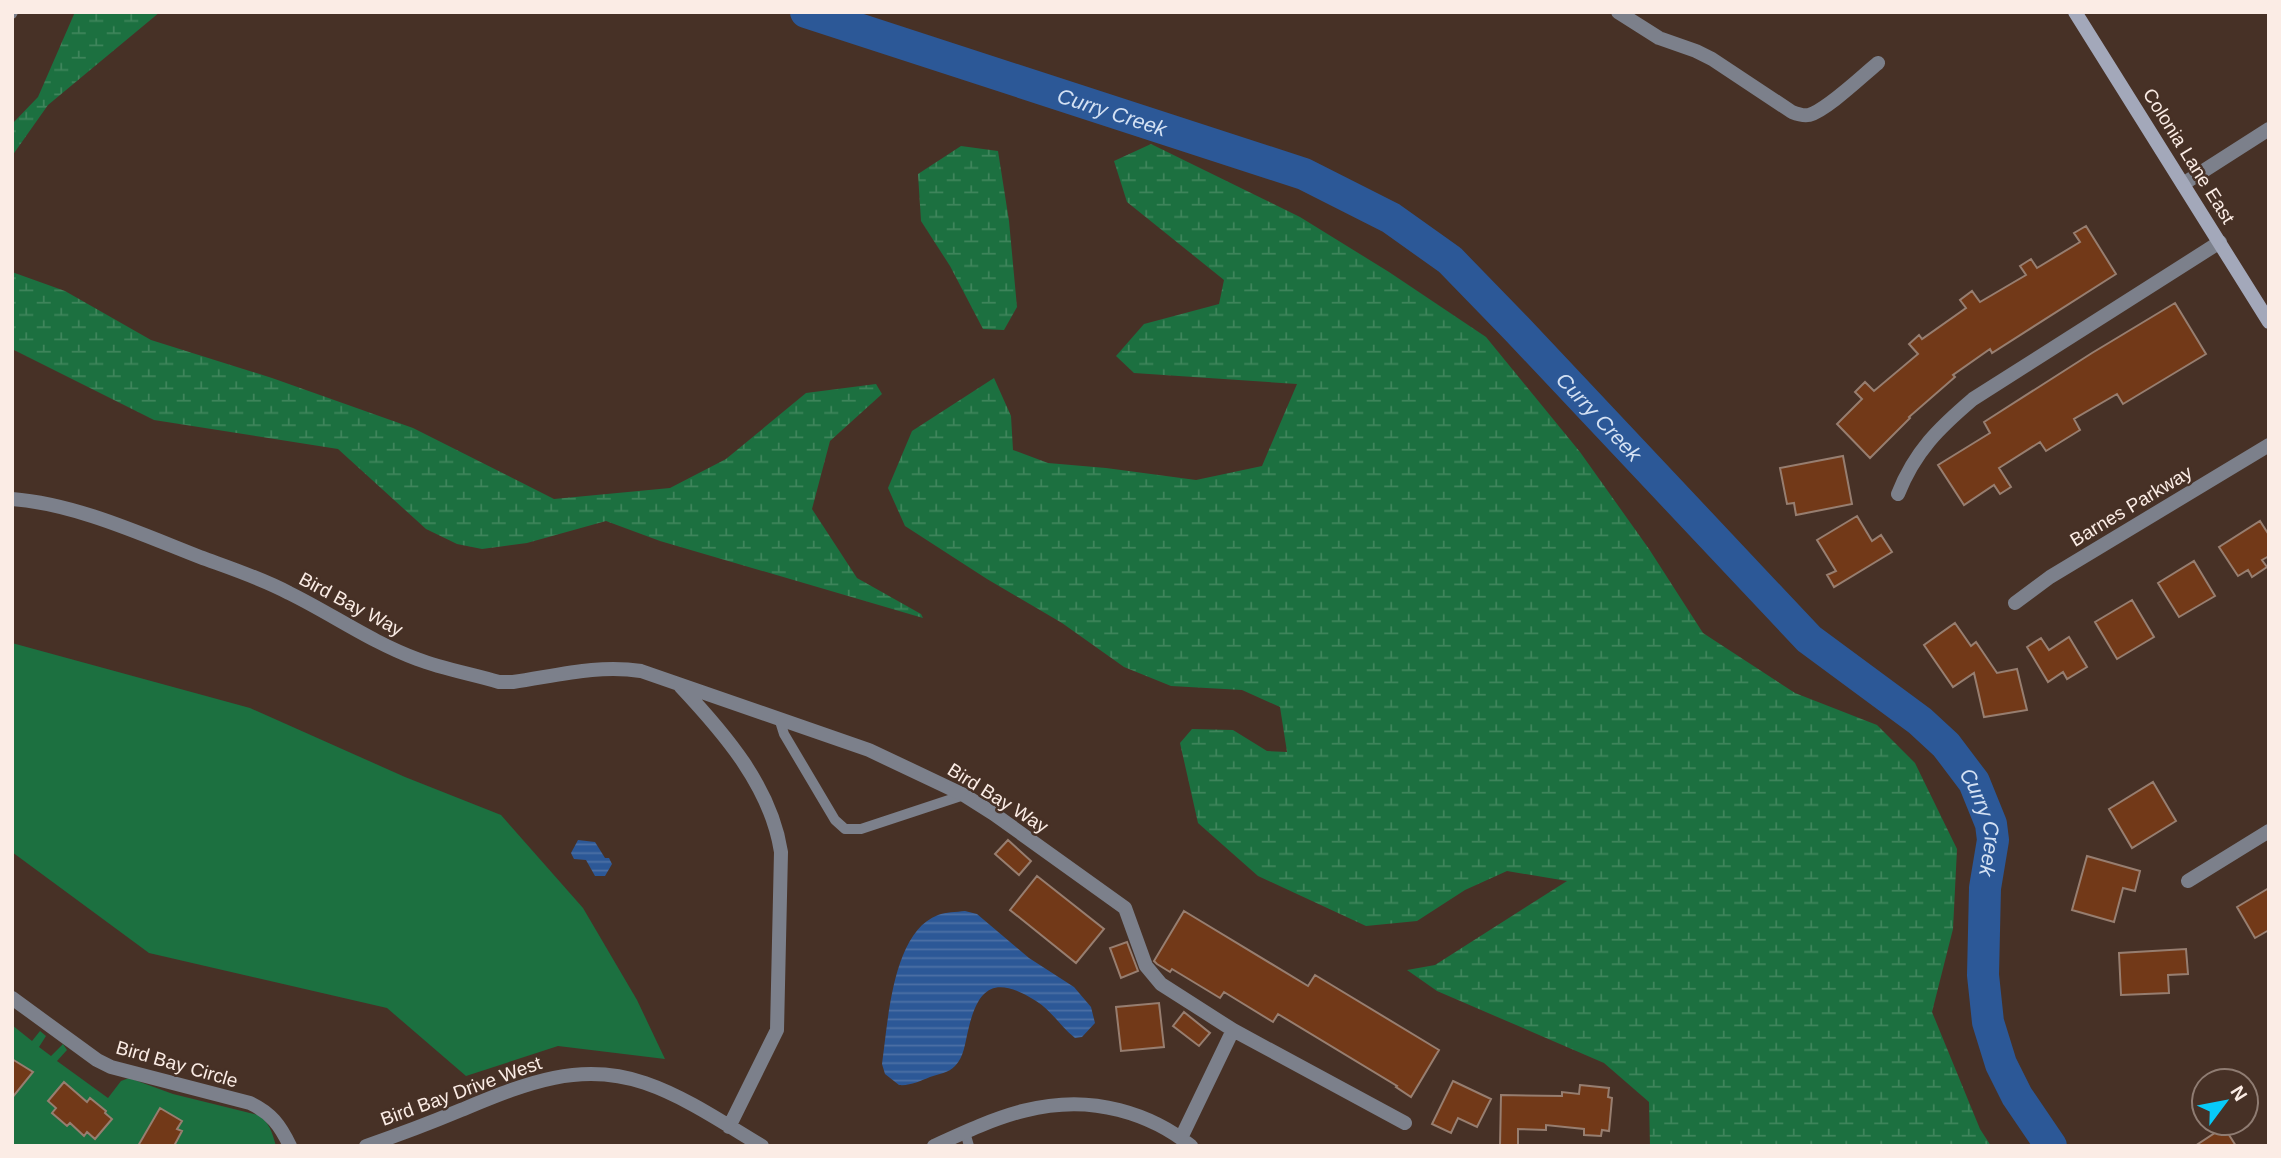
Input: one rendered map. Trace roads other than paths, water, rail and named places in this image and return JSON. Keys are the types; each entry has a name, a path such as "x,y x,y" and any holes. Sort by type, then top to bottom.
{"street":[{"path":"1618,12 1659,38 1712,59 1800,115 1809,115 1829,103 1878,64"},
{"name":"Colonia Lane East","path":"2075,12 2269,322"},
{"path":"2183,184 2269,129"},
{"path":"1898,494 1918,454 1945,423 1973,399 2220,242"},
{"name":"Barnes Parkway","path":"2015,603 2050,578 2269,445"},
{"name":"Bird Bay Way","path":"12,499 45,503 97,519 260,580 417,659 499,682 598,669 641,671 869,750 964,796 994,814 1125,908 1146,966 1156,979 1233,1030 1405,1123"},
{"name":"Bird Bay Way","path":"678,684 713,721 738,754 771,814 778,832 781,852 777,1030 730,1127"},
{"path":"2188,881 2269,831"},
{"name":"Bird Bay Circle","path":"12,998 97,1060 111,1067 250,1103 263,1110 281,1127 290,1146"},
{"path":"934,1146 967,1139 1027,1109 1059,1103 1106,1107 1145,1118 1186,1142 1233,1030"},
{"name":"Bird Bay Drive West","path":"366,1146 525,1084 553,1076 580,1074 620,1076 645,1083 687,1102 762,1146"}],"lane":[{"path":"779,718 784,734 829,810 845,829 861,829 964,796"}],"water":[{"path":"578,840 595,842 605,858 609,858 612,864 605,876 595,876 586,860 574,859 571,853"},
{"path":"965,911 977,914 1029,958 1074,987 1091,1007 1095,1023 1082,1037 1075,1038 1036,1001 1009,988 990,989 977,1004 962,1054 955,1066 947,1072 915,1083 899,1085 885,1074 882,1064 890,1003 902,959 911,940 923,925 941,914"}],"waterway":[{"name":"Curry Creek","path":"806,12 1304,174 1391,218 1450,260 1809,639 1920,721 1946,745 1974,782 1991,824 1993,840 1985,888 1983,975 1988,1022 2001,1064 2017,1096 2051,1146"}]}
